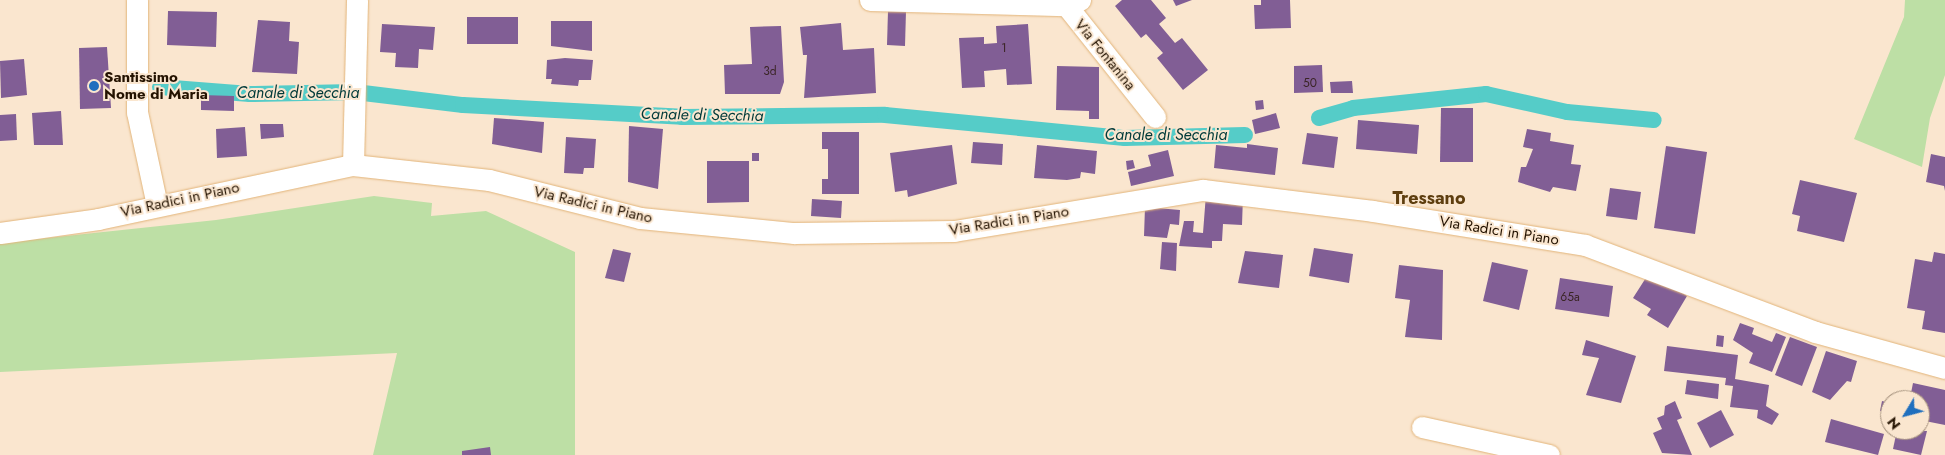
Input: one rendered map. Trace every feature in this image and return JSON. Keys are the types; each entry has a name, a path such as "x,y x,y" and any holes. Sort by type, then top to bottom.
{"street":[{"path":"136,0 137,112 157,205"},
{"path":"353,164 357,0"},
{"name":"Via Fontanina","path":"870,0 1073,3 1155,117"},
{"name":"Via Radici in Piano","path":"0,233 157,205 353,164 489,180 640,218 794,233 954,232 1203,190 1259,195 1585,245 1816,332 1945,368"},
{"path":"1422,427 1549,455"}],"green space":[{"path":"1905,0 1945,0 1945,75 1930,118 1922,167 1854,139 1904,17"},
{"path":"374,196 432,203 431,216 486,211 575,252 575,455 373,455 397,353 0,372 0,243 216,220"}],"building":[{"path":"1122,0 1151,0 1166,18 1159,24 1175,43 1182,38 1208,70 1183,90 1157,58 1163,53 1146,34 1141,38 1115,6"},
{"path":"1173,0 1192,0 1176,6"},
{"path":"1261,0 1290,0 1291,28 1255,29 1254,5 1261,5"},
{"path":"168,11 217,12 216,47 167,45"},
{"path":"888,11 906,11 905,46 887,45"},
{"path":"467,17 518,17 518,44 467,44"},
{"path":"258,20 290,22 289,41 299,42 297,74 252,72"},
{"path":"551,21 592,21 592,51 551,46"},
{"path":"841,23 843,50 874,48 876,93 804,98 807,55 803,55 800,27"},
{"path":"382,24 435,27 433,50 419,49 418,68 395,67 396,53 380,52"},
{"path":"1028,24 1032,84 1007,85 1006,69 984,71 985,87 962,88 959,38 984,37 984,44 997,43 996,26"},
{"path":"781,26 784,82 780,94 725,94 724,65 752,64 750,27"},
{"name":"Santissimo Nome di Maria","path":"107,47 111,108 80,109 79,48"},
{"path":"565,58 593,60 591,80 579,80 578,86 551,84 552,79 546,79 547,60"},
{"path":"24,59 27,95 1,98 0,61"},
{"path":"1322,65 1323,92 1294,93 1294,66"},
{"path":"1057,66 1099,67 1099,119 1089,119 1089,111 1056,110"},
{"path":"1352,81 1353,93 1331,93 1330,82"},
{"path":"201,95 234,96 234,111 201,110"},
{"path":"1263,100 1264,109 1256,110 1255,101"},
{"path":"1441,108 1473,108 1473,162 1440,162"},
{"path":"61,111 63,145 34,145 32,113"},
{"path":"1276,113 1280,128 1255,134 1252,120"},
{"path":"16,114 17,140 0,141 0,115"},
{"path":"494,118 544,122 542,153 492,144"},
{"path":"1358,120 1419,125 1417,154 1356,149"},
{"path":"260,124 283,124 284,137 261,139"},
{"path":"629,126 663,129 658,189 628,182"},
{"path":"245,127 247,156 217,158 216,129"},
{"path":"1527,129 1551,133 1550,141 1574,145 1571,164 1581,165 1576,191 1553,187 1550,192 1518,182 1521,167 1526,167 1533,149 1523,147"},
{"path":"822,132 859,132 859,194 822,194 822,179 828,179 828,149 822,149"},
{"path":"1307,133 1338,137 1334,168 1302,164"},
{"path":"566,137 596,139 594,168 584,168 583,174 564,173"},
{"path":"973,142 1003,144 1002,165 971,163"},
{"path":"1247,144 1278,148 1275,175 1214,168 1216,145 1247,148"},
{"path":"952,145 957,184 908,197 907,190 895,192 890,153"},
{"path":"1037,145 1097,151 1095,174 1081,172 1080,178 1067,180 1034,178"},
{"path":"1666,146 1707,152 1695,234 1654,228"},
{"path":"1168,150 1174,176 1131,186 1128,172 1151,166 1148,155"},
{"path":"752,153 759,153 759,161 752,161"},
{"path":"1931,154 1945,157 1945,191 1944,186 1926,182"},
{"path":"1133,160 1135,168 1127,170 1126,161"},
{"path":"707,161 749,161 749,202 707,203"},
{"path":"1800,180 1857,193 1844,242 1797,231 1800,216 1792,214"},
{"path":"1610,188 1641,192 1637,220 1606,216"},
{"path":"1206,194 1243,196 1242,225 1223,224 1222,241 1212,241 1212,248 1179,246 1184,221 1194,221 1193,232 1203,233"},
{"path":"812,199 842,201 841,218 811,216"},
{"path":"1145,207 1180,210 1179,225 1170,224 1167,238 1144,236"},
{"path":"1162,242 1177,243 1176,271 1160,269"},
{"path":"1314,248 1353,254 1349,283 1309,276"},
{"path":"613,249 631,253 624,282 605,278"},
{"path":"1245,251 1283,255 1279,288 1238,283"},
{"path":"1934,252 1945,254 1945,333 1922,329 1925,311 1907,308 1915,259 1932,262"},
{"path":"1492,262 1528,270 1519,310 1483,301"},
{"path":"1399,265 1443,270 1442,340 1405,337 1410,300 1395,298"},
{"path":"1649,273 1687,296 1668,328 1647,315 1651,309 1633,298"},
{"path":"1560,278 1613,286 1609,317 1555,309"},
{"path":"1740,323 1754,328 1752,334 1772,342 1776,333 1786,337 1772,372 1749,363 1753,353 1733,340"},
{"path":"1717,335 1724,336 1723,347 1716,346"},
{"path":"1790,337 1817,347 1802,386 1775,375"},
{"path":"1586,340 1636,356 1621,403 1586,395 1599,358 1582,355"},
{"path":"1667,346 1738,355 1735,379 1769,385 1766,406 1779,414 1772,425 1757,418 1758,410 1730,407 1733,386 1725,385 1726,378 1664,371"},
{"path":"1826,351 1857,361 1851,382 1847,381 1830,400 1812,392"},
{"path":"1687,380 1719,384 1718,399 1685,394"},
{"path":"1913,383 1945,390 1945,425 1930,422 1930,390 1912,390"},
{"path":"1675,401 1682,418 1677,420 1692,455 1662,453 1653,433 1662,429 1657,418 1664,415 1665,406"},
{"path":"1721,410 1734,435 1710,448 1697,423"},
{"path":"1831,419 1880,433 1880,440 1882,440 1878,455 1825,442"},
{"path":"1895,440 1925,440 1921,455 1893,449"},
{"path":"490,447 491,455 462,455 462,451"}],"waterway":[{"name":"Canale di Secchia","path":"160,87 250,94 355,92 463,105 682,117 885,115 1125,138 1245,135"},
{"name":"Canale di Secchia","path":"1319,118 1353,108 1486,94 1567,112 1654,120"}],"place":[{"name":"Santissimo Nome di Maria","path":"94,86"}],"district":[{"name":"Tressano","path":"1429,198"}]}
